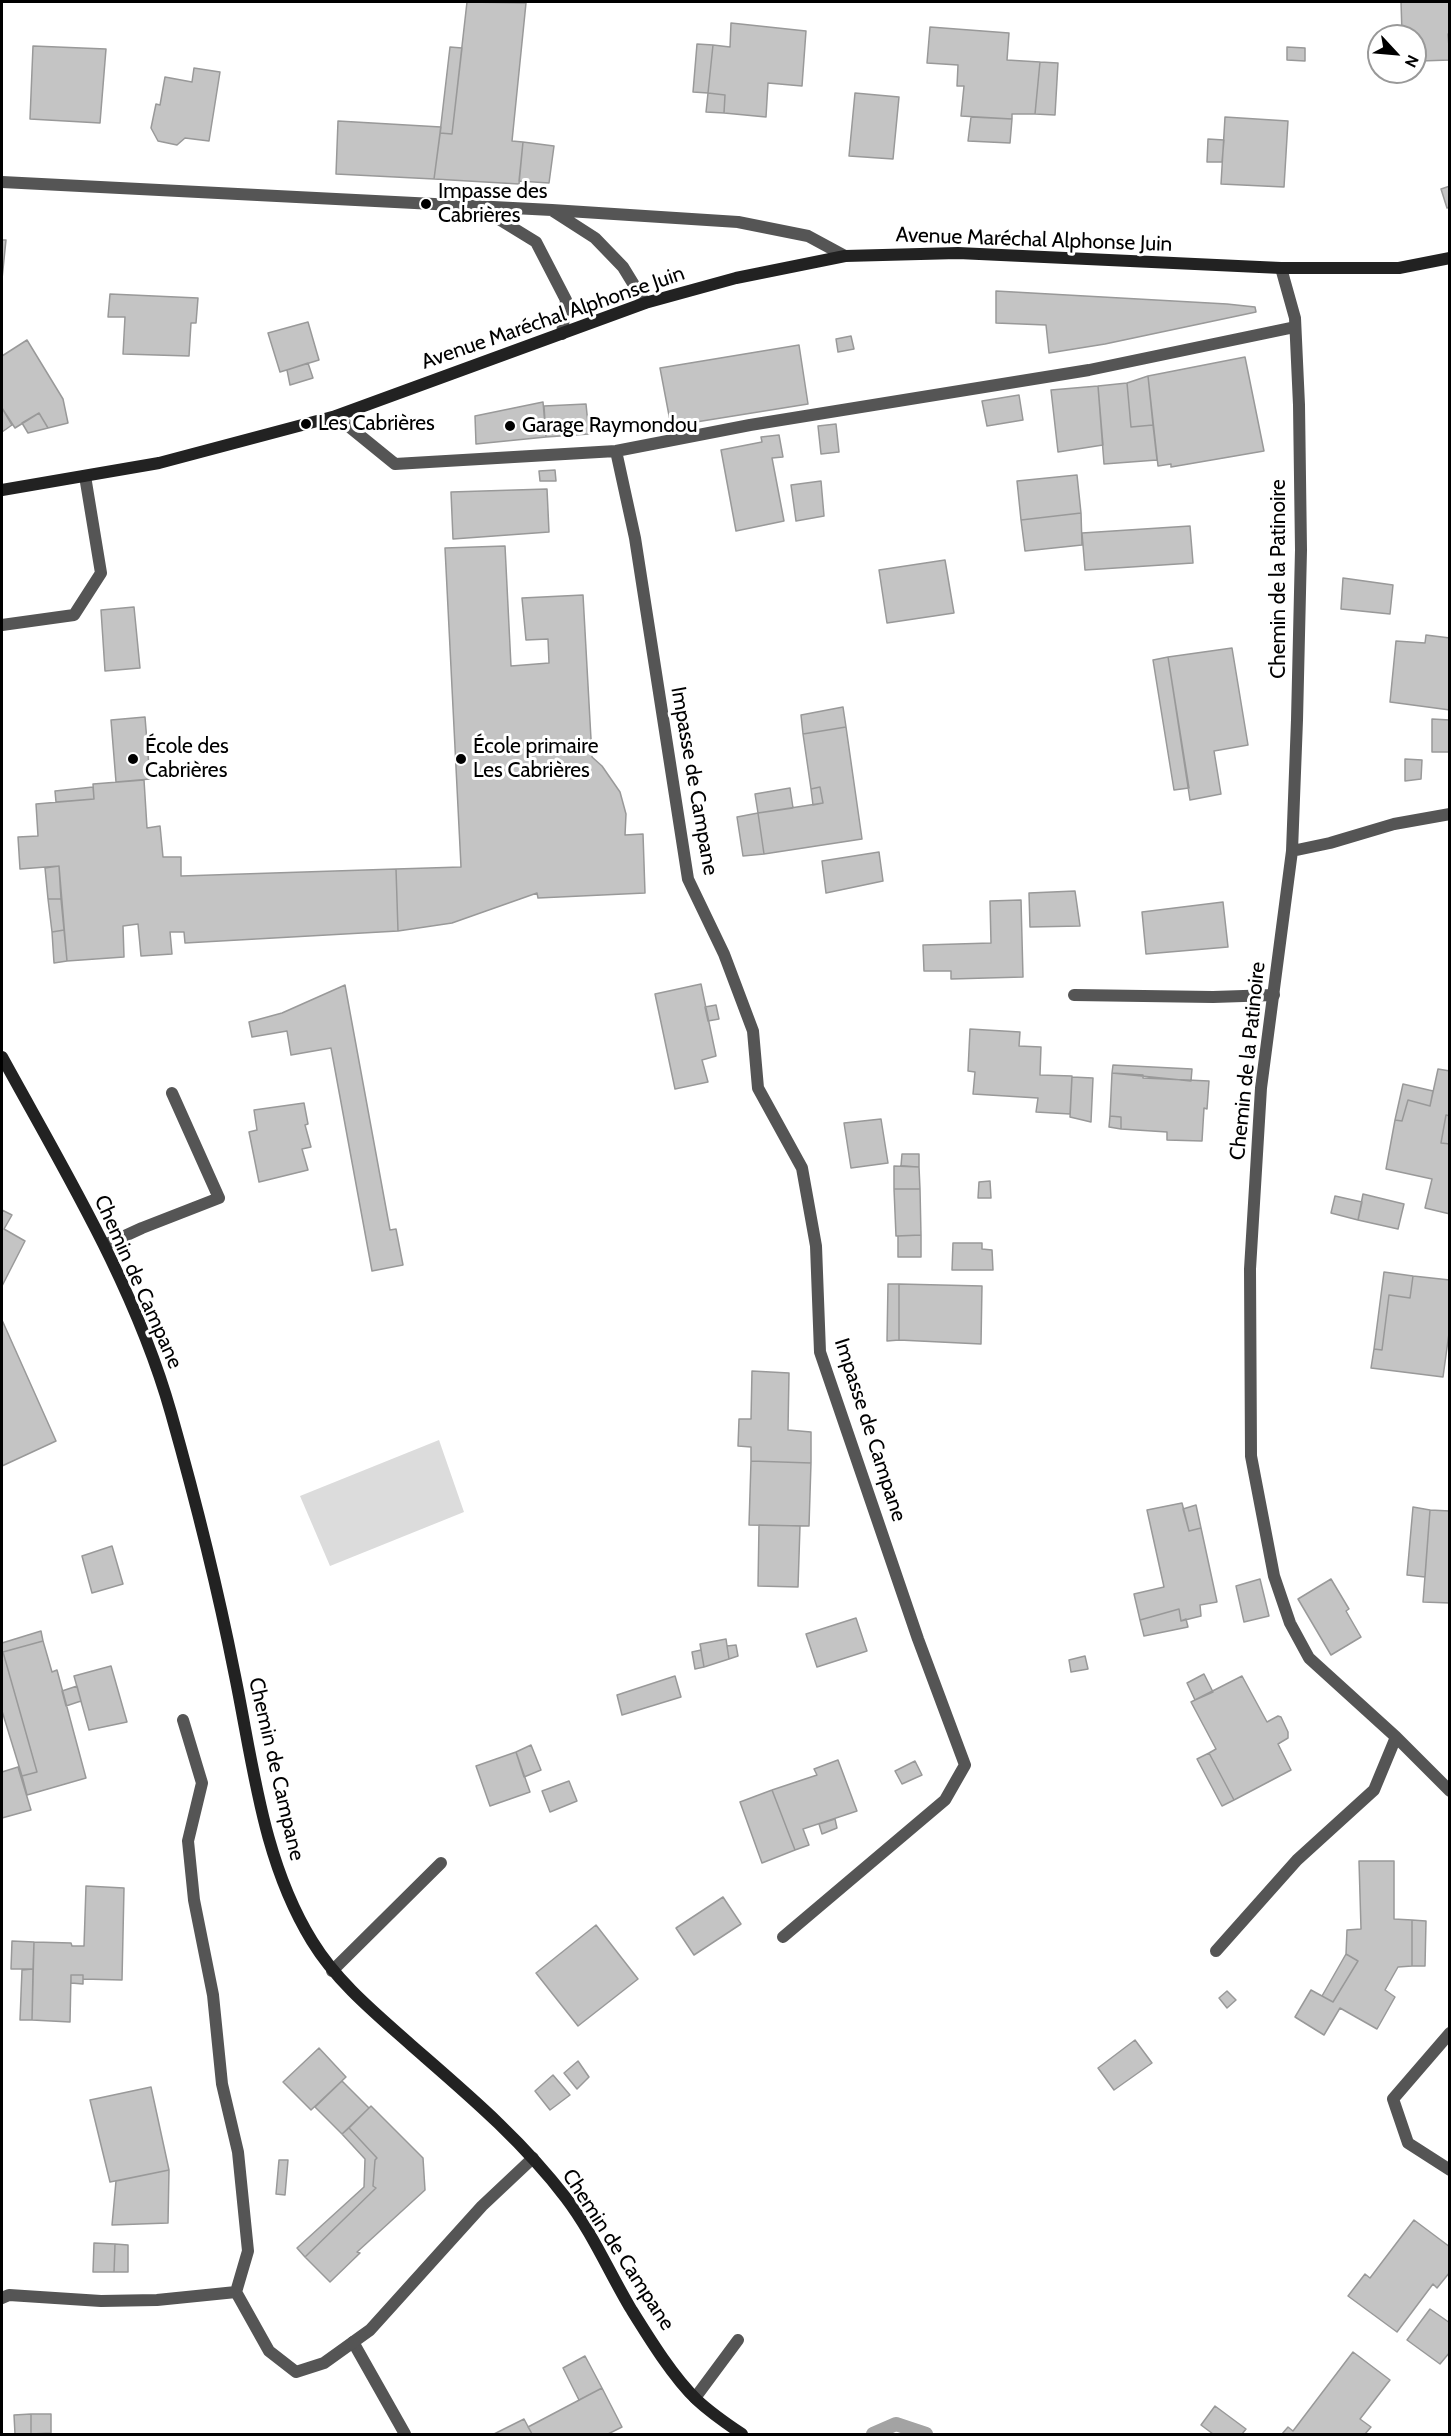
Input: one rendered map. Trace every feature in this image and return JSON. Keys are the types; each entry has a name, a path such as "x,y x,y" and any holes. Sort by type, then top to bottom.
{"main road":[{"name":"Avenue Maréchal Alphonse Juin","path":"2,490 159,464 336,416 645,303 736,278 845,256 958,253 1281,268 1399,268 1449,258"},
{"name":"Chemin de Campane","path":"2,1057 105,1245 148,1342 172,1415 223,1617 261,1807 277,1869 311,1940 332,1971 373,2011 505,2127 533,2158 568,2200 595,2241 632,2310 695,2398 742,2434"}],"street":[{"path":"2,182 552,210 738,222 808,236 845,256"},
{"path":"478,206 536,242 566,300 562,334"},
{"path":"552,210 595,238 623,267 645,303"},
{"name":"Chemin de la Patinoire","path":"1281,268 1295,318 1301,550 1292,851 1261,1088 1250,1269 1251,1456 1274,1576 1290,1623 1310,1658 1396,1737 1449,1791"},
{"path":"336,416 395,464 616,451 750,425 1089,370 1295,327"},
{"name":"Impasse de Campane","path":"616,451 635,538 688,879 724,954 753,1031 759,1091 802,1168 816,1246 820,1352 965,1765 945,1800 783,1937"},
{"path":"2,625 74,615 101,573 85,476"},
{"path":"1292,851 1330,843 1394,824 1449,814"},
{"path":"1074,995 1212,997 1274,995"},
{"path":"105,1245 141,1228 219,1198 172,1093"},
{"path":"183,1720 202,1783 188,1841 194,1900 213,1995 222,2084 238,2152 248,2251 236,2292 268,2351 296,2372 324,2363 353,2343 370,2330 482,2206 533,2158"},
{"path":"1216,1952 1297,1860 1374,1790 1396,1737"},
{"path":"332,1971 441,1863"},
{"path":"1449,2033 1394,2099 1408,2143 1449,2170"},
{"path":"2,2298 9,2295 112,2301 157,2300 236,2292"},
{"path":"695,2398 738,2340"},
{"path":"353,2343 405,2434"}],"shaded area":[{"path":"439,1440 464,1512 330,1566 300,1496"}],"building":[{"path":"467,2 526,3 512,141 523,142 519,184 434,179 440,133 452,134"},
{"path":"1401,2 1450,2 1450,34 1448,34 1450,60 1427,61 1427,24 1402,24"},
{"path":"731,23 806,31 802,86 768,83 766,117 724,113 725,95 708,93 713,45 730,47"},
{"path":"930,27 1009,33 1007,60 1040,62 1035,114 1012,114 1012,119 961,116 964,86 957,86 958,65 927,63"},
{"path":"697,44 713,45 708,93 693,92"},
{"path":"33,46 106,49 100,123 30,119"},
{"path":"450,47 462,48 452,134 440,133"},
{"path":"1287,47 1305,48 1305,61 1287,60"},
{"path":"1040,62 1058,63 1055,115 1035,114"},
{"path":"194,68 220,72 209,141 185,138 177,145 158,141 151,128 156,104 160,105 165,77 192,82"},
{"path":"708,93 725,95 724,113 706,112"},
{"path":"855,93 899,97 893,159 849,156"},
{"path":"971,117 1012,119 1010,143 968,141"},
{"path":"1225,117 1288,121 1284,187 1221,184"},
{"path":"338,121 441,127 434,179 336,174"},
{"path":"1208,139 1224,140 1222,162 1207,162"},
{"path":"523,142 554,146 549,183 519,181"},
{"path":"1450,186 1450,207 1447,208 1441,189"},
{"path":"2,240 6,240 2,279"},
{"path":"996,291 1227,304 1255,307 1256,312 1105,344 1049,353 1046,325 996,323"},
{"path":"110,294 198,298 196,323 191,323 189,356 123,354 125,317 108,317"},
{"path":"308,322 319,360 280,372 268,333"},
{"path":"851,336 854,349 838,352 836,339"},
{"path":"27,340 63,399 68,423 48,428 39,413 15,428 2,408 2,356"},
{"path":"799,345 808,404 671,426 660,368"},
{"path":"1245,357 1264,451 1171,467 1171,464 1158,466 1148,376"},
{"path":"308,363 313,378 290,385 287,370"},
{"path":"1148,376 1153,425 1131,427 1127,383"},
{"path":"1127,383 1131,427 1153,425 1157,460 1104,464 1098,386"},
{"path":"1098,386 1103,445 1058,452 1051,390"},
{"path":"1019,395 1023,420 987,426 982,401"},
{"name":"Garage Raymondou","path":"543,402 546,437 476,444 475,416"},
{"path":"586,404 589,434 546,437 544,406"},
{"path":"2,408 12,425 2,432"},
{"path":"39,413 48,428 28,433 22,423"},
{"path":"836,424 839,452 821,454 818,426"},
{"path":"779,435 783,457 772,458 784,521 736,531 721,450 762,442 761,437"},
{"path":"555,470 556,481 540,481 539,471"},
{"path":"1077,475 1081,513 1021,520 1017,481"},
{"path":"821,481 824,516 796,521 791,485"},
{"path":"547,489 549,532 453,539 451,492"},
{"path":"1081,513 1082,545 1025,551 1021,520"},
{"path":"1190,526 1193,563 1085,570 1082,533"},
{"path":"505,546 511,666 549,663 548,639 526,640 522,598 583,595 592,757 602,766 620,792 626,814 625,835 643,834 645,893 538,898 537,893 452,923 398,931 396,869 461,867 445,548"},
{"path":"945,560 954,613 887,623 879,570"},
{"path":"1343,578 1393,585 1390,614 1341,609"},
{"path":"134,607 140,668 105,671 101,610"},
{"path":"1426,635 1450,638 1450,710 1390,702 1396,641 1425,643"},
{"path":"1232,648 1248,745 1214,751 1221,794 1190,800 1168,657"},
{"path":"1168,657 1189,788 1174,790 1153,660"},
{"path":"843,707 846,727 803,734 801,715"},
{"path":"145,717 150,779 116,782 111,720"},
{"path":"1432,719 1450,720 1450,752 1432,752"},
{"path":"846,727 862,839 764,854 758,813 823,803 820,787 811,789 803,734"},
{"path":"1405,759 1422,760 1421,779 1405,781"},
{"path":"144,780 147,828 160,826 163,857 181,857 181,876 396,869 398,931 185,943 184,932 170,932 172,954 141,956 138,924 123,926 124,957 67,961 59,866 20,869 18,837 38,836 36,804 94,799 93,784"},
{"path":"93,787 94,799 56,802 55,791"},
{"path":"820,787 823,803 813,805 811,789"},
{"path":"790,788 793,808 758,813 755,794"},
{"path":"758,813 764,854 743,856 737,817"},
{"path":"879,852 883,881 826,893 822,861"},
{"path":"59,866 61,899 48,899 45,868"},
{"path":"1075,891 1080,926 1030,927 1029,893"},
{"path":"48,899 61,899 64,930 52,932"},
{"path":"1021,900 1023,977 951,979 951,971 924,971 923,945 991,943 990,901"},
{"path":"1223,902 1228,947 1146,954 1142,912"},
{"path":"64,930 67,961 54,963 52,932"},
{"path":"701,984 716,1056 702,1060 708,1082 675,1089 655,994"},
{"path":"345,985 390,1230 396,1229 403,1265 372,1271 331,1048 291,1055 287,1031 252,1037 249,1022 282,1013"},
{"path":"716,1005 719,1019 708,1021 705,1007"},
{"path":"970,1029 1020,1032 1019,1046 1041,1047 1040,1075 1072,1076 1070,1114 1036,1112 1038,1098 973,1094 975,1072 968,1071"},
{"path":"1113,1065 1192,1069 1191,1081 1112,1073"},
{"path":"1438,1069 1450,1071 1450,1116 1446,1115 1441,1143 1450,1144 1450,1214 1425,1208 1432,1179 1386,1169 1395,1120 1402,1121 1408,1100 1430,1106"},
{"path":"1112,1073 1143,1075 1143,1078 1209,1081 1207,1109 1204,1108 1202,1141 1167,1140 1167,1132 1121,1129 1121,1117 1110,1116"},
{"path":"1072,1077 1093,1078 1091,1122 1070,1117"},
{"path":"1403,1084 1433,1091 1430,1106 1408,1100 1402,1121 1395,1120"},
{"path":"304,1103 308,1124 305,1125 311,1147 302,1149 308,1170 259,1182 249,1132 257,1130 254,1110"},
{"path":"1446,1115 1450,1116 1450,1144 1441,1143"},
{"path":"1110,1116 1121,1117 1121,1129 1109,1127"},
{"path":"881,1119 888,1163 851,1168 844,1123"},
{"path":"902,1154 919,1154 919,1167 901,1166"},
{"path":"894,1166 919,1167 920,1189 894,1189"},
{"path":"990,1181 991,1198 978,1198 979,1182"},
{"path":"894,1189 920,1189 921,1235 896,1236"},
{"path":"1363,1194 1404,1204 1398,1229 1358,1220"},
{"path":"1335,1196 1362,1202 1358,1220 1331,1213"},
{"path":"2,1210 12,1215 4,1229 25,1241 2,1286"},
{"path":"921,1235 921,1257 898,1257 898,1236"},
{"path":"953,1243 982,1243 982,1249 992,1250 993,1270 952,1270"},
{"path":"1384,1272 1413,1276 1410,1298 1389,1295 1382,1350 1374,1349"},
{"path":"1413,1276 1450,1280 1450,1326 1443,1377 1371,1368 1374,1349 1382,1350 1389,1295 1410,1298"},
{"path":"888,1284 899,1284 899,1340 887,1341"},
{"path":"899,1284 982,1286 981,1344 899,1340"},
{"path":"2,1320 56,1441 2,1466"},
{"path":"752,1371 789,1373 788,1430 811,1432 811,1463 751,1461 751,1447 738,1446 739,1419 751,1419"},
{"path":"751,1461 811,1463 809,1526 749,1525"},
{"path":"1182,1503 1189,1531 1201,1528 1217,1602 1200,1605 1201,1616 1181,1621 1179,1609 1140,1620 1134,1594 1164,1587 1147,1510"},
{"path":"1196,1505 1201,1528 1189,1531 1183,1509"},
{"path":"1413,1507 1430,1510 1425,1577 1407,1575"},
{"path":"1430,1510 1450,1511 1450,1603 1423,1602"},
{"path":"759,1525 800,1526 798,1587 758,1586"},
{"path":"112,1546 123,1584 92,1593 82,1556"},
{"path":"1260,1579 1269,1616 1244,1622 1236,1586"},
{"path":"1331,1579 1349,1609 1346,1611 1361,1637 1331,1655 1298,1599"},
{"path":"1179,1609 1181,1621 1186,1619 1188,1627 1144,1636 1140,1620"},
{"path":"856,1618 867,1651 817,1667 806,1634"},
{"path":"41,1631 43,1641 3,1652 37,1772 22,1776 2,1711 2,1643"},
{"path":"726,1639 729,1659 704,1667 700,1644"},
{"path":"43,1641 52,1672 57,1670 86,1778 27,1795 22,1776 37,1772 3,1652"},
{"path":"736,1645 738,1656 729,1659 727,1646"},
{"path":"701,1650 704,1667 695,1669 692,1652"},
{"path":"1085,1656 1088,1669 1071,1672 1069,1660"},
{"path":"111,1666 127,1722 89,1730 74,1676"},
{"path":"1204,1674 1213,1692 1195,1700 1187,1683"},
{"path":"675,1676 681,1697 622,1715 617,1695"},
{"path":"1242,1676 1267,1722 1278,1716 1281,1717 1288,1732 1288,1738 1278,1744 1291,1770 1234,1800 1209,1753 1216,1749 1191,1702"},
{"path":"77,1686 81,1701 66,1706 62,1691"},
{"path":"531,1745 541,1770 524,1777 516,1752"},
{"path":"516,1752 530,1792 490,1806 476,1766"},
{"path":"1209,1753 1234,1800 1222,1806 1197,1759"},
{"path":"838,1760 857,1811 803,1829 809,1845 795,1850 772,1790 817,1775 814,1769"},
{"path":"915,1761 922,1775 902,1784 895,1771"},
{"path":"18,1767 31,1810 2,1818 2,1772"},
{"path":"569,1781 577,1801 550,1812 542,1791"},
{"path":"772,1790 795,1850 762,1863 740,1802"},
{"path":"835,1819 837,1828 822,1834 819,1824"},
{"path":"1359,1861 1394,1861 1394,1919 1412,1920 1412,1966 1398,1967 1385,1990 1395,1997 1377,2029 1340,2008 1324,2035 1295,2017 1311,1990 1333,2002 1358,1961 1346,1954 1347,1930 1361,1929"},
{"path":"86,1886 124,1888 122,1980 83,1979 83,1975 71,1975 70,2022 32,2020 34,1942 71,1943 72,1946 84,1946"},
{"path":"723,1897 741,1924 694,1955 676,1928"},
{"path":"1412,1920 1426,1921 1425,1966 1412,1966"},
{"path":"596,1925 638,1979 578,2026 536,1973"},
{"path":"12,1941 34,1942 33,1969 11,1969"},
{"path":"1346,1954 1358,1961 1333,2002 1322,1996"},
{"path":"33,1969 32,2020 20,2020 22,1970"},
{"path":"71,1975 83,1975 83,1984 71,1983"},
{"path":"1227,1991 1236,2000 1227,2008 1219,1998"},
{"path":"1135,2040 1152,2063 1114,2090 1098,2068"},
{"path":"319,2048 346,2077 311,2110 283,2082"},
{"path":"578,2061 589,2077 577,2089 564,2073"},
{"path":"553,2075 570,2095 550,2110 535,2091"},
{"path":"342,2081 369,2108 342,2134 315,2107"},
{"path":"151,2087 169,2170 110,2182 90,2100"},
{"path":"371,2106 423,2158 425,2190 357,2252 360,2253 330,2282 305,2257 376,2188 373,2186 377,2158 349,2128"},
{"path":"349,2128 377,2158 373,2186 376,2188 305,2257 297,2248 364,2187 365,2159 342,2134"},
{"path":"279,2160 288,2160 285,2195 276,2194"},
{"path":"169,2170 168,2223 112,2225 116,2181"},
{"path":"1414,2220 1450,2247 1450,2272 1437,2288 1433,2284 1397,2332 1348,2296 1365,2274 1370,2278"},
{"path":"94,2243 115,2244 114,2272 93,2272"},
{"path":"115,2244 128,2245 128,2272 114,2272"},
{"path":"1430,2309 1450,2323 1450,2352 1440,2364 1407,2340"},
{"path":"1353,2352 1390,2380 1360,2419 1371,2427 1365,2434 1282,2434 1288,2427 1293,2431"},
{"path":"585,2356 602,2388 579,2400 563,2368"},
{"path":"602,2388 622,2427 608,2434 532,2434 528,2427"},
{"path":"1215,2406 1246,2429 1242,2434 1213,2434 1201,2425"},
{"path":"31,2414 51,2414 51,2433 31,2434"},
{"path":"31,2414 31,2434 15,2434 14,2415"},
{"path":"524,2419 532,2434 494,2434"}],"waterway":[{"path":"873,2434 896,2424 926,2434"}],"place":[{"name":"Impasse des Cabrières","path":"426,204"},
{"name":"Les Cabrières","path":"306,424"},
{"name":"Garage Raymondou","path":"510,426"},
{"name":"École des Cabrières","path":"133,759"},
{"name":"École primaire Les Cabrières","path":"461,759"}]}
